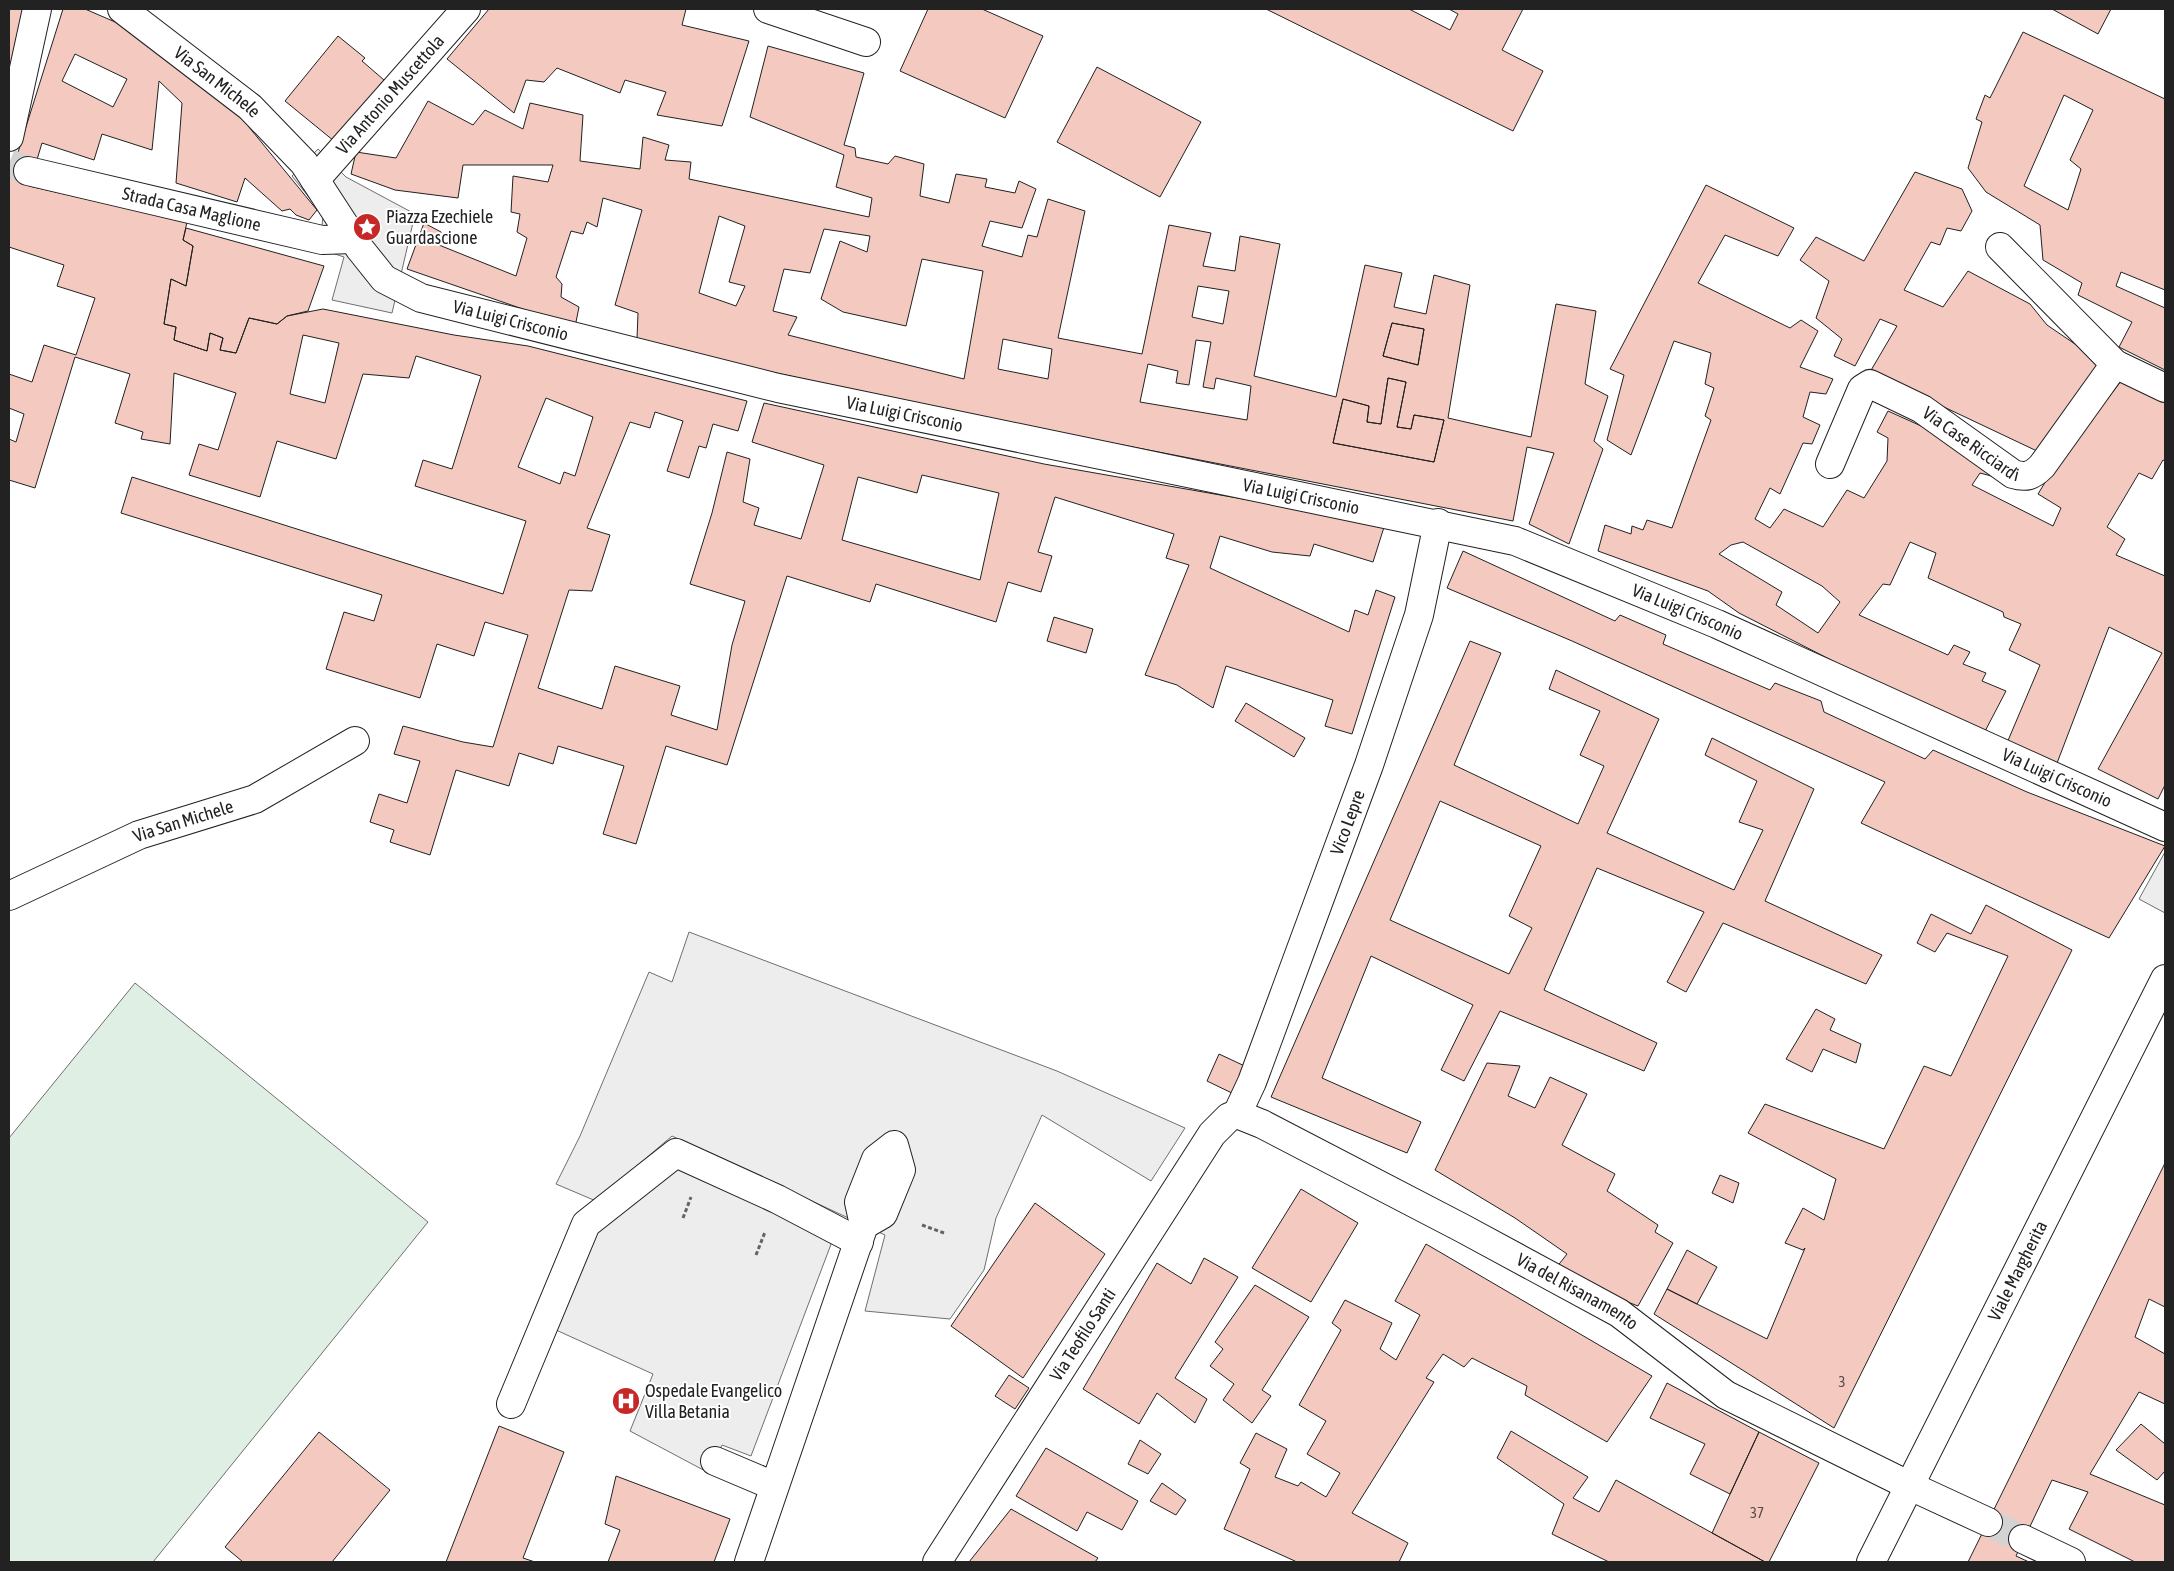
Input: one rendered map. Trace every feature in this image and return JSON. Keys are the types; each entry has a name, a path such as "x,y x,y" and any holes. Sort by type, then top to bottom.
{"street":[{"path":"9,137 37,9"},
{"name":"Via San Michele","path":"122,9 250,107 310,171"},
{"name":"Via Antonio Muscettola","path":"310,171 466,9"},
{"path":"768,9 866,42"},
{"name":"Strada Casa Maglione","path":"28,171 322,240 354,239"},
{"path":"310,171 354,239"},
{"name":"Via Luigi Crisconio","path":"354,239 384,279 421,298 778,388 1515,541 1717,624 2165,827"},
{"path":"2000,247 2115,364 2165,388"},
{"name":"Via Case Ricciardi","path":"1830,464 1862,388 1870,384 1922,409 2013,474 2022,477 2032,475 2042,466 2115,364"},
{"name":"Vico Lepre","path":"1237,1114 1252,1082 1372,756 1419,615 1438,524"},
{"name":"Via San Michele","path":"9,896 139,835 255,799 355,741"},
{"name":"Viale Margherita","path":"1871,1562 1908,1485 2165,979"},
{"name":"Via del Risanamento","path":"1237,1114 1262,1124 1454,1223 1619,1313 1726,1395 1908,1485 1988,1522"},
{"name":"Via Teofilo Santi","path":"937,1562 1212,1134 1228,1116 1237,1114"},
{"path":"511,1404 586,1224 676,1153 777,1199 861,1234 749,1562"},
{"path":"715,1461 774,1486"},
{"path":"2023,1539 2071,1562"}],"path":[{"path":"922,1225 944,1233"}],"green space":[{"path":"135,983 428,1222 153,1562 9,1562 9,1138"}],"shaded area":[{"name":"Piazza Ezechiele Guardascione","path":"318,149 346,177 415,214 392,313 332,300 344,257 320,249 323,215 292,176"},
{"path":"2165,852 2165,913 2139,899"},
{"path":"689,932 1057,1071 1185,1128 1151,1181 1042,1115 996,1218 984,1270 950,1319 865,1311 885,1235 672,1136 596,1201 556,1184 580,1136 649,972 672,982"},
{"path":"679,1165 833,1239 751,1456 722,1445 709,1473 630,1431 653,1374 556,1330 598,1228"}],"building":[{"path":"9,9 43,9 9,119"},
{"path":"63,9 85,9 136,31 230,104 317,210 309,220 296,215 290,209 282,211 245,178 237,202 176,183 182,103 159,81 152,150 102,134 94,160 42,143 29,186 187,222 183,240 193,246 186,286 171,279 164,324 176,327 174,340 207,351 210,333 223,338 220,350 236,353 249,318 277,324 287,316 323,309 454,335 528,346 747,401 738,431 713,424 706,448 699,446 689,478 667,471 683,421 655,412 650,428 630,422 587,528 610,535 592,591 569,590 538,688 602,709 615,666 680,686 671,715 717,730 732,645 745,601 690,584 712,513 727,452 750,459 743,502 759,508 754,525 801,539 824,465 752,442 764,403 1044,464 1385,524 1373,562 1314,544 1310,556 1272,552 1220,536 1210,568 1349,632 1355,610 1368,615 1376,590 1395,597 1352,734 1325,726 1333,700 1226,666 1213,708 1177,685 1145,675 1189,565 1166,558 1174,534 1055,497 1038,552 1052,556 1041,592 1008,582 996,622 876,584 870,602 787,576 727,765 666,746 636,844 603,834 624,766 558,746 553,764 519,753 509,786 456,770 430,855 390,842 394,830 370,822 379,794 407,803 420,761 394,754 403,726 463,742 493,747 528,635 485,622 474,656 437,644 420,698 326,669 344,612 374,621 382,595 121,513 132,477 503,594 526,521 415,486 423,460 452,469 481,376 416,356 409,378 363,374 336,459 277,441 260,497 189,475 199,444 218,450 236,393 174,373 170,444 141,439 143,432 115,423 130,374 75,357 35,488 9,480 9,439 16,442 24,414 9,408 9,374 32,382 44,345 76,355 95,298 57,286 64,265 9,247 9,181","holes":["75,54 127,79 113,107 62,81","303,335 339,343 325,403 290,394","546,398 593,417 575,476 564,472 560,484 518,467","922,475 999,493 980,580 842,540 858,477 917,493"]},
{"path":"489,9 686,9 682,25 749,41 722,126 657,115 666,92 625,80 620,93 557,68 544,82 526,80 514,113 447,59"},
{"path":"928,9 982,9 1043,36 1005,118 900,71"},
{"path":"1266,9 1409,9 1450,30 1458,14 1449,9 1523,9 1502,50 1543,71 1513,131"},
{"path":"2052,9 2111,9 2098,34"},
{"path":"2023,32 2165,99 2165,290 2121,272 2116,286 2165,308 2165,370 2119,347 2132,322 2078,295 2082,283 2043,260 2040,225 1986,192 1968,168 1982,122 1976,119 1985,95 1990,98","holes":["2064,95 2093,110 2070,160 2081,169 2068,210 2024,186"]},
{"path":"338,36 365,58 362,61 384,80 334,141 285,101"},
{"path":"768,46 864,73 844,145 855,148 856,157 888,164 895,156 924,164 920,196 949,203 956,174 987,179 985,187 1015,193 1019,181 1036,189 1022,228 990,221 982,246 1022,257 1028,235 1037,237 1048,199 1085,211 1058,338 1142,354 1169,225 1211,233 1203,266 1235,271 1240,236 1280,244 1254,376 1336,397 1365,265 1402,273 1394,307 1426,314 1434,275 1470,285 1448,418 1531,437 1556,304 1596,311 1585,384 1608,396 1594,441 1603,449 1569,544 1529,524 1554,453 1527,447 1513,521 994,420 753,368 637,339 638,313 615,305 642,210 603,198 597,227 587,222 583,234 571,231 556,277 562,284 561,297 579,307 575,327 407,269 424,223 441,232 439,245 516,276 527,238 517,232 520,214 511,212 513,176 548,182 553,165 463,165 458,198 395,190 351,174 356,152 396,158 428,101 473,125 485,110 523,129 530,103 583,115 580,161 640,169 643,137 669,145 665,160 691,162 689,179 869,217 872,198 836,187 844,155 750,117","holes":["719,216 745,226 729,282 745,286 736,306 699,293","824,229 870,236 867,252 840,241 821,299 843,312 906,326 922,259 983,271 964,379 788,335 797,317 773,311 784,269 810,273","1198,286 1229,291 1223,324 1192,317","1392,323 1424,329 1418,365 1383,356","1003,339 1052,349 1048,379 998,369","1196,340 1211,342 1203,387 1214,389 1216,378 1251,386 1247,420 1140,402 1148,364 1178,371 1176,383 1189,385","1388,378 1406,382 1397,427 1411,429 1414,415 1444,420 1434,462 1333,443 1343,399 1369,406 1367,422 1381,424"]},
{"path":"1097,67 1201,122 1160,197 1057,142"},
{"path":"1915,172 1962,189 1972,211 1961,231 1947,228 1940,245 1931,242 1904,290 1943,307 1968,271 2030,304 2047,325 2100,361 2039,452 1870,372 1897,326 1880,319 1855,366 1834,356 1842,339 1816,318 1829,281 1800,260 1816,237 1864,261"},
{"path":"1706,185 1794,228 1778,256 1725,235 1698,283 1790,328 1801,320 1818,331 1800,367 1833,379 1826,394 1810,392 1803,417 1820,425 1812,444 1803,443 1780,494 1770,488 1755,519 1770,528 1784,509 1823,527 1847,490 1864,498 1887,461 1888,438 1877,432 1888,411 2003,463 1995,477 1980,473 1972,485 2053,526 2061,508 2038,494 2052,471 2125,376 2165,396 2165,461 2163,460 2152,479 2139,473 2107,527 2125,539 2116,555 2165,576 2165,785 2158,799 2098,769 2162,653 2109,627 2054,771 2004,750 2040,665 2009,650 2021,624 2004,617 2003,612 1928,578 1936,553 1910,542 1890,585 1883,584 1859,615 1948,655 1954,645 1970,652 1963,664 1986,673 1982,681 2006,691 1982,737 1739,613 1708,591 1598,551 1605,525 1631,534 1632,526 1643,530 1647,520 1672,528 1711,420 1705,416 1714,388 1705,384 1711,353 1674,341 1631,455 1607,440 1624,375 1610,369","holes":["1743,542 1822,586 1840,602 1818,633 1776,605 1782,592 1719,554 1731,545"]},
{"path":"186,228 324,266 308,311 287,316 277,324 249,318 236,353 220,350 223,338 210,333 207,351 174,340 176,327 164,324 171,279 186,286 193,246 183,240"},
{"path":"1392,323 1424,329 1418,365 1383,356"},
{"path":"1388,378 1406,382 1397,427 1411,429 1414,415 1444,420 1434,462 1333,443 1343,399 1369,406 1367,422 1381,424"},
{"path":"1463,551 1615,621 1620,615 1666,635 1663,644 1770,690 1775,683 1821,701 1824,712 1925,759 1933,750 2027,792 2165,846 2109,938 1861,823 1885,782 1572,641 1447,588"},
{"path":"1054,617 1093,629 1086,653 1047,641"},
{"path":"1470,641 1501,653 1454,765 1578,824 1604,766 1580,755 1600,711 1549,689 1556,670 1659,719 1607,833 1734,890 1763,830 1739,822 1757,781 1705,755 1712,738 1814,789 1765,901 1882,955 1866,984 1723,923 1686,992 1667,982 1704,912 1597,868 1544,990 1657,1043 1644,1071 1500,1011 1464,1081 1441,1070 1473,1005 1371,956 1322,1078 1421,1122 1407,1153 1271,1097","holes":["1440,801 1541,846 1509,916 1532,928 1509,974 1390,920"]},
{"path":"1246,703 1305,738 1294,757 1235,721"},
{"path":"1986,905 2072,950 1834,1428 1654,1314 1667,1289 1767,1339 1805,1248 1803,1250 1785,1243 1803,1208 1824,1220 1836,1179 1748,1133 1765,1104 1884,1149 1924,1066 1951,1076 2008,956 1947,933 1935,952 1917,943 1931,914 1971,934"},
{"path":"1816,1009 1835,1019 1830,1030 1861,1044 1856,1063 1823,1049 1812,1072 1786,1059"},
{"path":"1219,1054 1249,1068 1236,1095 1207,1081"},
{"path":"1487,1063 1520,1066 1508,1096 1535,1108 1550,1077 1587,1094 1562,1145 1615,1174 1607,1191 1658,1225 1655,1232 1673,1243 1638,1306 1594,1289 1556,1268 1567,1254 1515,1218 1435,1170"},
{"path":"2165,1163 2165,1307 2149,1299 2135,1337 2165,1354 2165,1404 2139,1392 2090,1474 2165,1505 2165,1562 2135,1562 2069,1529 2088,1492 2052,1480 2016,1556 2029,1562 1968,1562"},
{"path":"1720,1175 1739,1183 1733,1203 1712,1193"},
{"path":"1301,1189 1358,1223 1311,1302 1252,1268"},
{"path":"1035,1203 1105,1254 1023,1378 951,1326"},
{"path":"1426,1244 1652,1376 1607,1442 1525,1395 1527,1386 1472,1358 1464,1367 1443,1354 1426,1378 1434,1382 1352,1513 1408,1543 1399,1562 1297,1562 1224,1529 1250,1469 1240,1463 1256,1433 1287,1449 1275,1477 1298,1486 1301,1482 1326,1497 1340,1473 1307,1454 1326,1421 1299,1405 1341,1330 1332,1323 1345,1300 1392,1323 1380,1349 1396,1360 1420,1315 1395,1301"},
{"path":"1687,1250 1717,1267 1697,1304 1667,1289"},
{"path":"1204,1258 1238,1277 1175,1378 1207,1399 1195,1423 1157,1393 1139,1424 1083,1389 1157,1263 1191,1284"},
{"path":"1255,1285 1309,1317 1262,1390 1271,1396 1252,1423 1223,1400 1234,1384 1210,1366 1223,1349 1215,1342"},
{"path":"1009,1375 1029,1388 1015,1409 995,1396"},
{"path":"1667,1383 1759,1432 1730,1494 1690,1474 1705,1444 1650,1418"},
{"path":"2141,1424 2165,1444 2165,1471 2157,1480 2116,1450"},
{"path":"499,1426 564,1452 523,1558 535,1562 446,1562"},
{"path":"1511,1431 1588,1477 1573,1498 1599,1512 1616,1480 1765,1562 1609,1562 1552,1534 1564,1504 1497,1458"},
{"path":"319,1432 390,1490 332,1562 243,1562 225,1547"},
{"path":"1759,1432 1819,1463 1769,1562 1765,1562 1712,1533"},
{"path":"1140,1440 1161,1454 1148,1474 1128,1464"},
{"path":"1046,1448 1138,1501 1122,1530 1087,1512 1077,1531 1016,1496"},
{"path":"616,1476 730,1519 714,1562 608,1562 620,1530 605,1524"},
{"path":"1162,1483 1186,1500 1176,1515 1150,1501"},
{"path":"1011,1509 1098,1558 1095,1562 969,1562"}],"tunnel":[{"path":"9,163 28,171"},
{"path":"1988,1522 2023,1539"}],"place":[{"name":"Piazza Ezechiele Guardascione","path":"367,227"},
{"name":"Ospedale Evangelico Villa Betania","path":"626,1401"}]}
